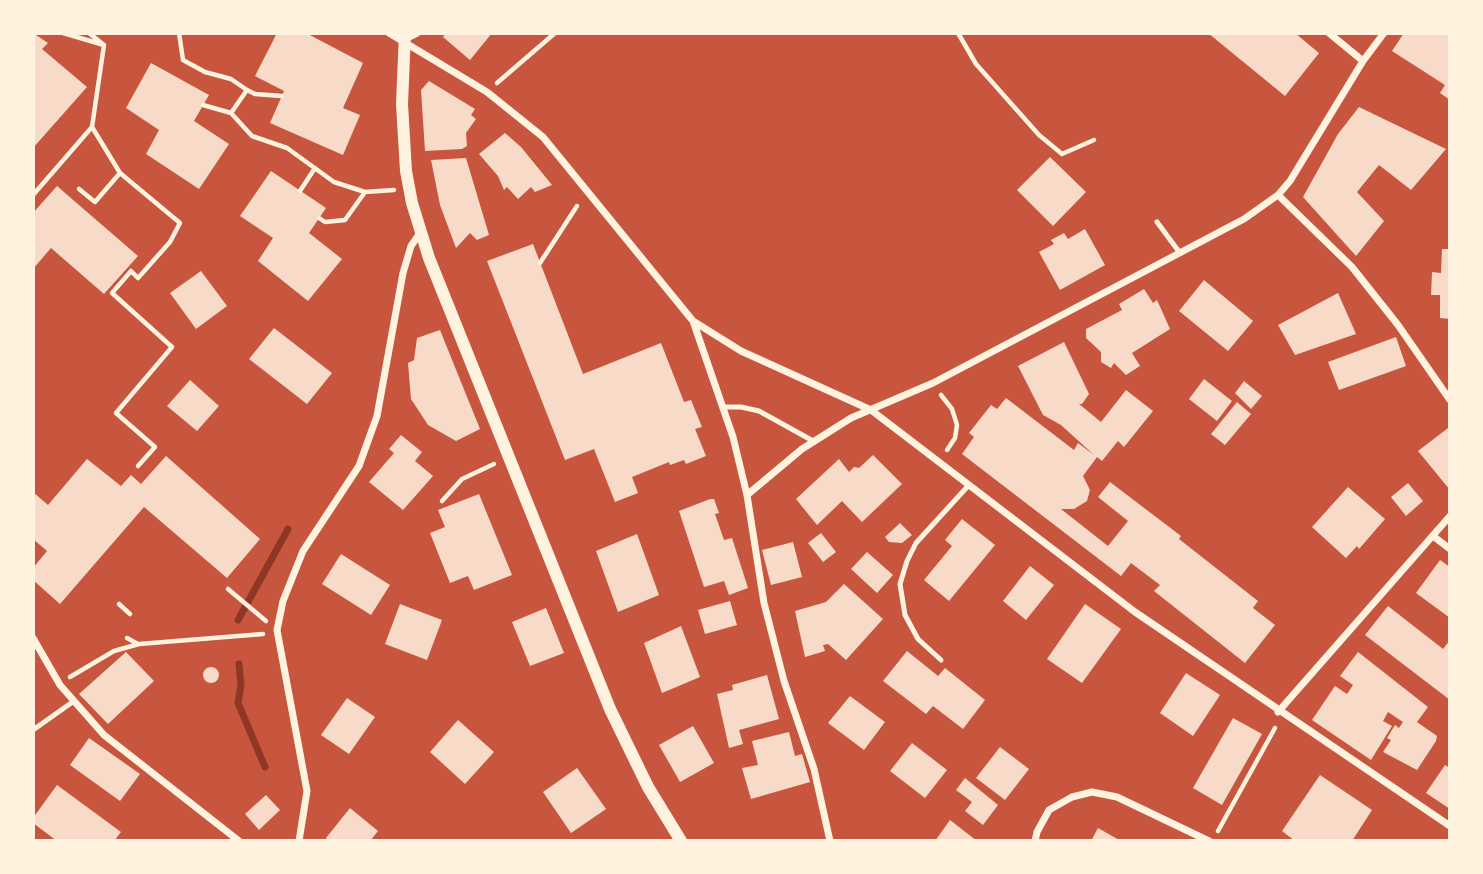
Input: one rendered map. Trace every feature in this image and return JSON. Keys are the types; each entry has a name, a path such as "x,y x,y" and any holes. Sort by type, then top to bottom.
{"street":[{"path":"389,33 404,36 487,92 542,137 693,321 741,351 871,410 1135,612 1450,827"},
{"path":"404,36 417,33"},
{"path":"1329,33 1363,61"},
{"path":"747,495 774,471 851,418 933,383 1244,219 1278,195 1290,181 1363,61 1384,33"},
{"path":"404,36 402,134 408,182 421,233 610,709 648,787 681,841"},
{"path":"1278,195 1352,267 1398,325 1450,400"},
{"path":"299,841 307,791 277,630 283,601 303,551 359,466 377,416 403,272 411,246 421,233"},
{"path":"693,321 724,407 747,495 764,603 784,681 814,769 830,841"},
{"path":"1278,712 1450,516"},
{"path":"1433,536 1450,549"},
{"path":"33,638 60,685 104,736 239,841"},
{"path":"1035,841 1049,810 1072,797 1092,792 1116,797 1209,841"}],"lane":[{"path":"1157,222 1180,253"},
{"path":"724,407 759,411 815,442"},
{"path":"941,660 918,639 905,615 900,584 906,561 916,543 968,486"},
{"path":"33,730 74,701"}],"path":[{"path":"63,33 104,45"},
{"path":"89,33 104,45"},
{"path":"178,33 183,60 205,72 231,79 255,94 282,96"},
{"path":"487,92 555,33"},
{"path":"958,33 976,64 1039,135 1062,154 1094,140"},
{"path":"33,195 92,127 104,45"},
{"path":"231,113 247,90"},
{"path":"203,105 231,113 252,136 286,148 334,182 365,192 395,190"},
{"path":"92,127 120,173 180,223 170,242 138,278 131,271 112,293 172,347 116,413 155,447 138,466"},
{"path":"300,191 315,168"},
{"path":"79,189 95,202 120,173"},
{"path":"319,218 325,222 341,223 365,192"},
{"path":"540,263 577,206"},
{"path":"939,392 952,409 957,425 955,438 945,453"},
{"path":"442,501 462,479 495,464"},
{"path":"228,589 277,630"},
{"path":"119,604 130,614"},
{"path":"60,685 114,651 139,644 262,635 277,630"},
{"path":"127,638 139,644"},
{"path":"1217,832 1275,728"}],"building":[{"path":"33,33 48,43 42,49 87,87 33,148"},
{"path":"277,33 306,33 363,63 343,108 360,115 343,155 270,123 284,91 255,76"},
{"path":"446,33 492,33 470,60 443,37"},
{"path":"1208,33 1295,33 1319,53 1285,96"},
{"path":"1404,33 1450,33 1450,100 1440,93 1445,85 1392,51"},
{"path":"151,63 209,95 194,121 229,144 199,189 146,154 159,130 126,108"},
{"path":"429,81 475,109 471,115 476,119 466,133 467,146 462,149 425,151 421,90"},
{"path":"1359,107 1446,149 1411,190 1379,165 1357,192 1384,221 1356,256 1303,197 1338,134"},
{"path":"505,133 521,147 552,185 535,192 531,187 518,199 507,187 504,190 498,176 479,154"},
{"path":"1050,157 1086,192 1053,226 1017,190"},
{"path":"466,158 489,235 477,240 470,233 456,248 440,205 431,160"},
{"path":"271,171 326,208 309,233 342,259 308,301 258,261 273,238 240,216"},
{"path":"57,186 138,256 104,294 51,248 33,269 33,213"},
{"path":"1085,229 1105,265 1060,290 1039,252 1054,244 1051,240 1064,233 1068,239"},
{"path":"533,244 583,374 661,343 684,402 691,400 702,427 695,429 706,456 686,464 684,460 670,465 669,462 632,477 638,493 615,502 594,449 565,460 487,261"},
{"path":"1442,249 1450,249 1450,319 1440,318 1440,295 1431,295 1432,272 1441,273"},
{"path":"201,271 227,306 196,329 170,293"},
{"path":"1204,280 1253,321 1228,351 1179,311"},
{"path":"1144,289 1153,303 1157,300 1170,329 1132,353 1140,366 1126,375 1114,363 1111,368 1101,362 1101,352 1086,338 1086,329 1122,310 1119,304"},
{"path":"1338,293 1356,334 1295,355 1278,325"},
{"path":"274,328 332,373 307,404 249,359"},
{"path":"440,330 480,429 456,441 428,425 411,399 408,363 414,360 417,338"},
{"path":"1396,337 1406,366 1339,390 1328,362"},
{"path":"1064,342 1089,394 1082,404 1079,404 1101,422 1126,390 1153,411 1124,447 1118,441 1102,461 1097,457 1083,476 1090,490 1087,501 1074,509 1061,509 1108,546 1128,521 1098,497 1110,482 1181,536 1179,539 1258,601 1253,608 1275,625 1245,663 1154,591 1160,585 1131,563 1121,576 962,454 974,437 969,433 991,405 997,409 1006,398 1074,450 1078,443 1094,455 1061,425 1043,415 1018,366"},
{"path":"1204,379 1232,401 1217,421 1189,399"},
{"path":"190,380 219,406 197,431 167,406"},
{"path":"1244,381 1262,396 1251,409 1235,393"},
{"path":"1237,402 1251,414 1225,445 1211,434"},
{"path":"1448,428 1450,430 1450,490 1418,451"},
{"path":"401,435 422,452 415,461 433,476 403,510 369,482 394,453 389,449"},
{"path":"873,455 902,484 862,522 842,501 817,525 796,499 839,459 849,472 854,467 859,468"},
{"path":"166,456 260,539 227,578 144,507 60,604 33,580 33,568 47,551 33,539 33,492 48,505 87,459 121,486 131,475 141,484"},
{"path":"1408,483 1423,501 1406,516 1391,497"},
{"path":"1348,487 1385,519 1359,549 1357,546 1346,558 1312,527"},
{"path":"479,494 512,575 474,590 468,576 450,583 430,533 445,527 438,510"},
{"path":"714,499 719,513 715,514 724,540 732,538 748,588 729,595 724,581 704,587 679,511"},
{"path":"962,519 995,545 949,601 924,580 952,546 945,540"},
{"path":"900,523 912,535 902,543 889,542 885,537"},
{"path":"821,533 836,552 823,562 808,543"},
{"path":"637,534 659,595 618,612 596,551"},
{"path":"793,542 802,577 771,585 762,550"},
{"path":"867,552 893,575 877,593 851,569"},
{"path":"341,554 390,585 371,615 322,584"},
{"path":"1440,560 1450,567 1450,618 1416,593"},
{"path":"1030,566 1054,585 1026,620 1003,601"},
{"path":"844,584 883,619 846,660 828,644 823,645 825,651 805,657 795,611 826,602"},
{"path":"730,601 737,625 705,634 698,610"},
{"path":"400,604 442,620 427,660 385,644"},
{"path":"1085,604 1121,629 1082,683 1047,659"},
{"path":"1388,606 1443,649 1450,640 1450,700 1365,635"},
{"path":"546,608 564,653 530,666 512,622"},
{"path":"681,626 700,677 662,693 644,643"},
{"path":"907,651 938,676 945,668 985,700 963,729 933,706 926,714 883,681"},
{"path":"126,652 154,681 108,724 79,694"},
{"path":"1358,652 1428,707 1417,722 1437,736 1417,770 1383,752 1391,740 1387,738 1395,725 1399,728 1403,722 1388,712 1383,721 1392,726 1371,760 1312,720 1335,686 1347,694 1353,685 1340,676"},
{"path":"208,667 214,667 219,675 217,681 208,683 203,678 203,672"},
{"path":"1186,673 1220,695 1193,736 1160,713"},
{"path":"767,675 779,719 739,730 743,744 729,748 717,694 733,690 732,685"},
{"path":"850,696 885,722 864,750 828,723"},
{"path":"347,698 375,717 349,754 321,735"},
{"path":"1233,718 1262,734 1222,805 1193,788"},
{"path":"458,720 494,752 465,784 430,752"},
{"path":"693,726 714,763 680,782 659,745"},
{"path":"789,732 795,756 802,754 810,782 751,799 742,768 758,765 752,741"},
{"path":"89,738 140,774 120,801 70,765"},
{"path":"912,743 947,770 925,798 890,771"},
{"path":"1000,747 1029,769 1005,800 976,778"},
{"path":"1445,765 1450,768 1450,809 1426,793"},
{"path":"577,768 606,809 571,833 543,792"},
{"path":"1320,775 1372,810 1352,841 1295,841 1282,831"},
{"path":"965,778 998,805 983,825 965,811 972,802 956,790"},
{"path":"57,785 121,832 114,841 57,841 33,823 33,818"},
{"path":"266,795 280,810 259,830 245,814"},
{"path":"350,808 378,831 370,841 328,841 326,838"},
{"path":"950,820 977,841 935,841"},
{"path":"1098,828 1121,841 1091,841"}],"waterway":[{"path":"238,620 288,529"},
{"path":"239,664 241,685 238,703 265,767"}]}
